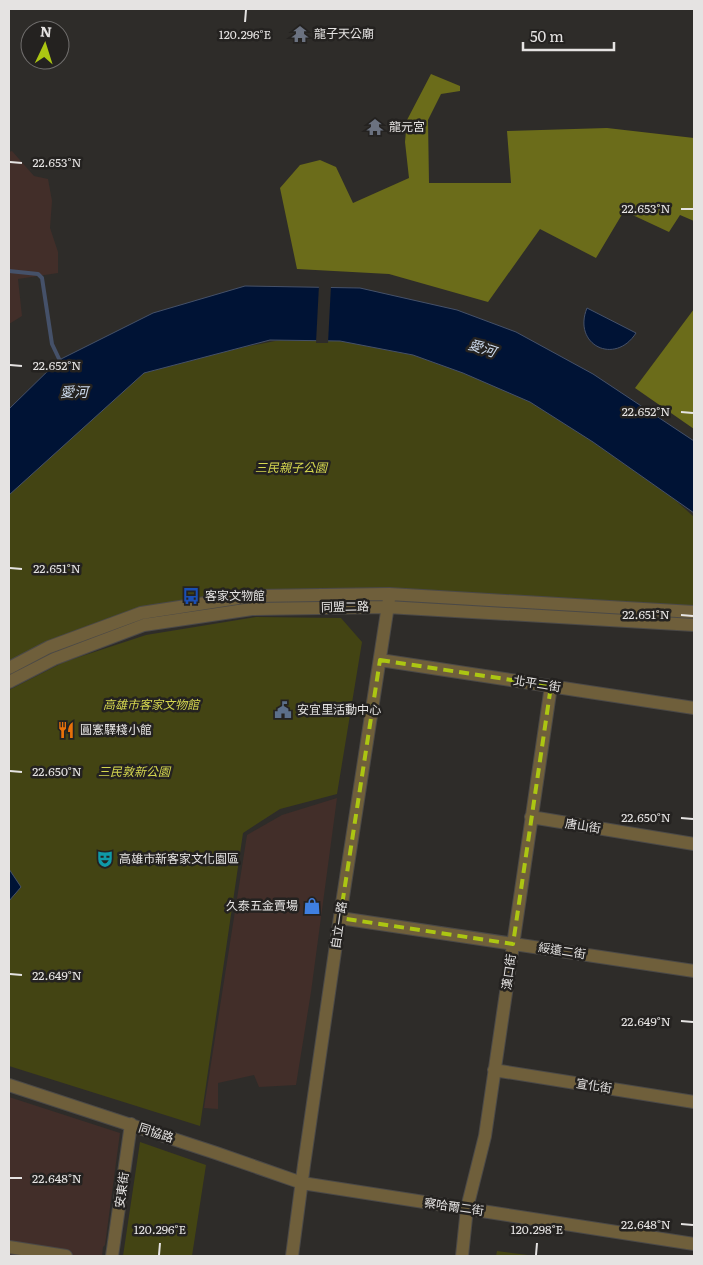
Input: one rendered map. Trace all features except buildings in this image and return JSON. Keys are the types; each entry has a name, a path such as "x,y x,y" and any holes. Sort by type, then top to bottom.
{"street":[{"name":"同盟二路","path":"9,668 49,647 141,613 251,596 694,612"},
{"name":"同盟二路","path":"9,682 54,659 144,625 252,608 388,600 694,624"},
{"name":"自立一路","path":"292,1256 388,600"},
{"name":"北平二街","path":"380,660 694,708"},
{"name":"漢口街","path":"462,1256 467,1208 484,1136 550,686"},
{"name":"唐山街","path":"531,817 694,844"},
{"name":"綏遠二街","path":"340,918 694,972"},
{"name":"宣化街","path":"494,1070 694,1102"},
{"name":"同協路","path":"9,1085 131,1124 302,1183"},
{"name":"安東街","path":"112,1256 131,1124"},
{"name":"察哈爾二街","path":"302,1183 694,1241"},
{"path":"9,1247 66,1256"}],"highlighted area":[{"path":"380,660 551,686 513,944 340,918"}],"shaded area":[{"path":"431,74 460,86 460,91 441,94 428,120 429,183 511,183 507,131 607,128 694,138 694,221 680,215 669,232 624,211 596,258 540,229 488,302 389,274 297,269 280,188 300,165 320,160 336,167 353,203 409,178 405,142 407,120"},
{"path":"12,151 34,176 48,179 52,201 50,228 58,252 58,273 18,279 22,316 9,324 9,152"},
{"path":"694,309 694,429 635,388"},
{"path":"337,798 311,992 296,1085 259,1087 254,1075 218,1083 218,1109 204,1108 247,835 282,815"},
{"path":"9,1097 120,1133 102,1256 9,1256"}],"green space":[{"name":"三民親子公園","path":"280,340 340,341 413,355 463,373 530,402 593,442 674,499 694,517 694,612 318,594 141,613 9,669 9,494 144,373 235,349"},
{"name":"三民敦新公園","path":"256,617 341,618 362,642 337,794 280,809 243,833 200,1126 9,1066 9,690 64,662 146,635"},
{"path":"140,1142 206,1165 192,1256 123,1256"},
{"path":"497,1251 536,1256 496,1256"}],"water":[{"name":"愛河","path":"245,286 360,288 457,310 516,332 593,374 694,441 694,513 593,442 530,402 463,373 413,355 340,341 270,340 144,373 9,495 9,409 59,360 153,313"},
{"path":"587,308 636,333 627,343 617,348 607,349 598,347 590,341 585,332 584,321"},
{"path":"9,869 21,887 9,901"}],"pier":[{"path":"319,285 331,285 328,343 316,343"}],"waterway":[{"path":"9,271 38,274 42,278 52,344 61,363"}],"place":[{"name":"龍子天公廟","path":"300,34"},
{"name":"龍元宮","path":"375,127"},
{"name":"客家文物館","path":"191,596"},
{"name":"安宜里活動中心","path":"283,710"},
{"name":"圓愙驛棧小館","path":"66,730"},
{"name":"高雄市新客家文化園區","path":"105,859"},
{"name":"久泰五金賣場","path":"312,906"}],"park label":[{"name":"高雄市客家文物館","path":"151,705"}]}
